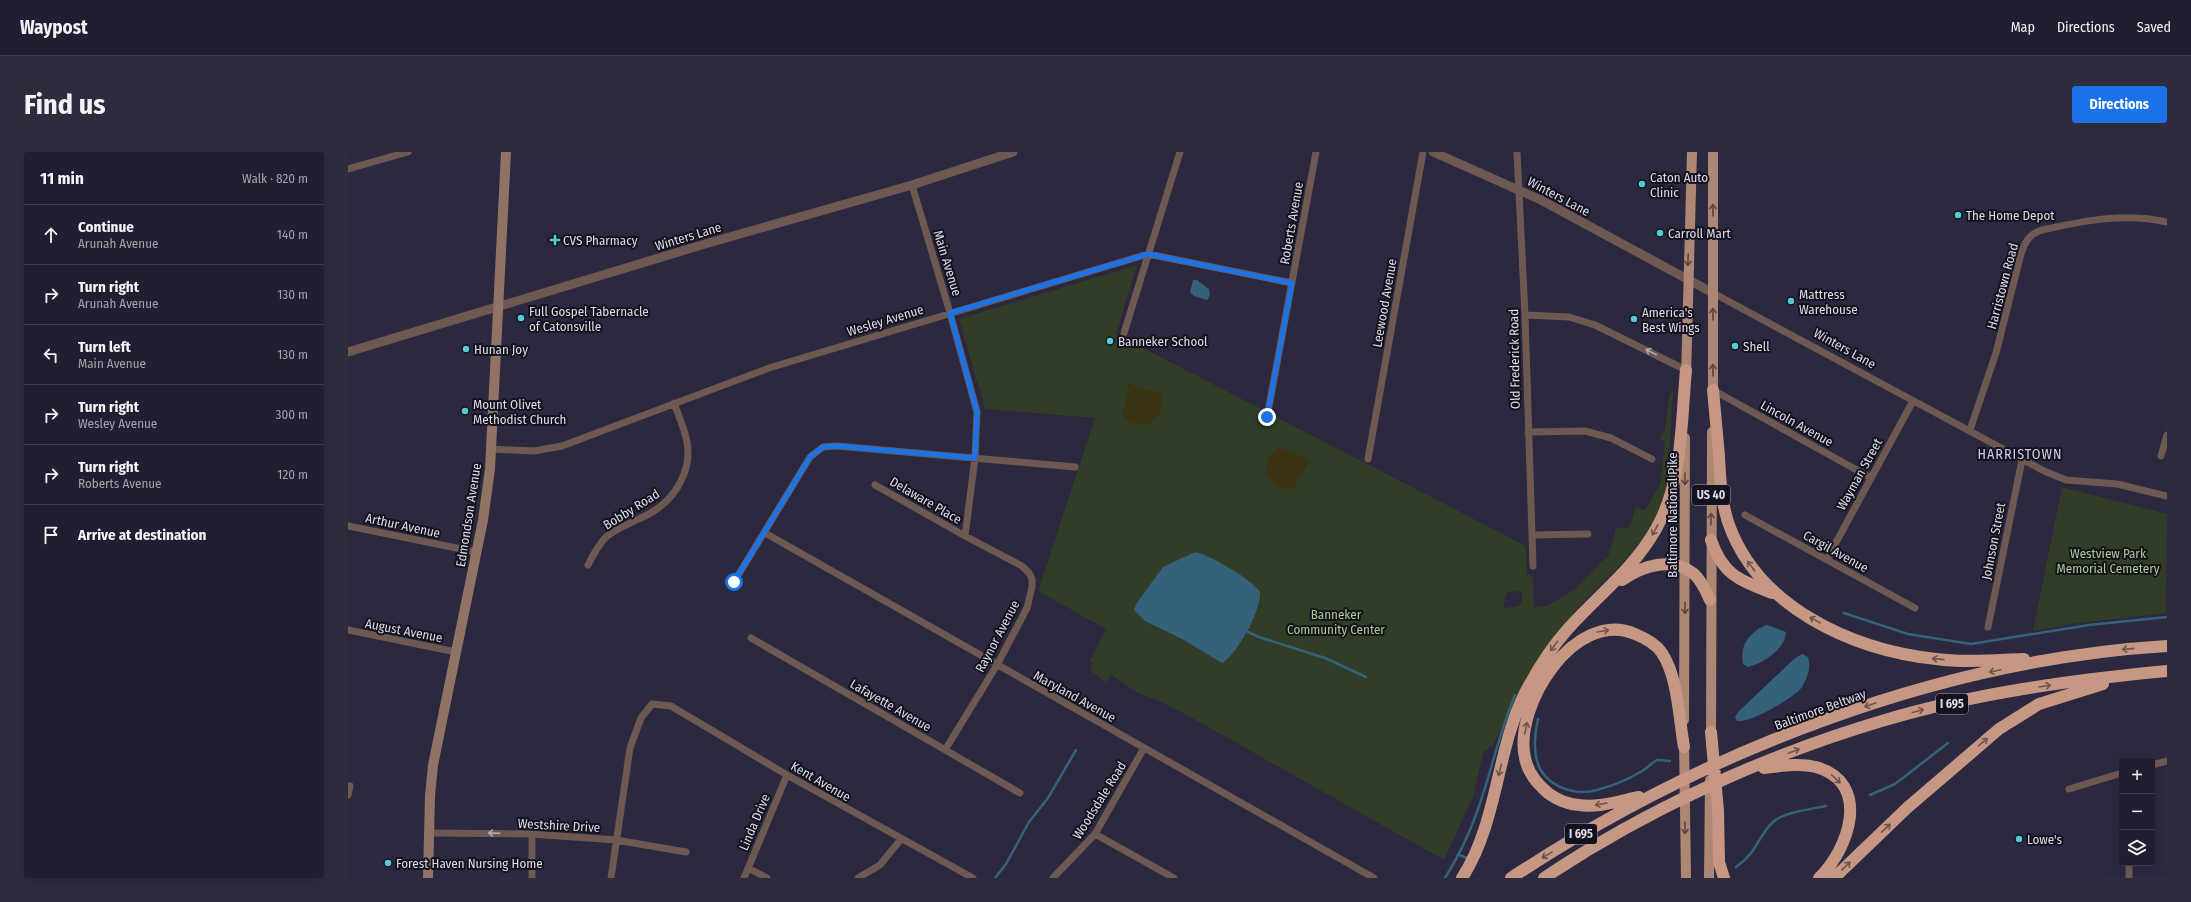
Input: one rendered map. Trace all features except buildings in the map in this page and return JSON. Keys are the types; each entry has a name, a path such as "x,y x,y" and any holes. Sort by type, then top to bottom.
{"highway":[{"path":"1462,878 1472,859 1487,823 1508,739 1524,695 1538,669 1557,642 1611,588 1646,546 1667,505 1676,467 1686,370"},
{"path":"1713,390 1720,484 1728,521 1743,556 1777,596"},
{"path":"1710,540 1717,556 1729,572 1777,596 1806,615 1845,635 1871,645 1916,656 1956,661 2075,657"},
{"path":"1611,588 1634,573 1654,566 1675,565 1694,574 1700,581 1710,600"},
{"path":"1653,794 1592,806 1578,805 1554,798 1540,785 1529,770 1525,758 1524,744 1530,712 1545,679 1569,649 1594,632 1619,629 1643,637 1661,652 1669,668 1684,747"},
{"name":"Baltimore Beltway","path":"1511,878 1584,831 1653,794 1739,755 1838,716 1920,690 1986,673 2075,657 2167,646"},
{"name":"I 695","path":"1544,878 1594,847 1653,815 1742,773 1841,734 1926,709 2051,685 2167,671"},
{"path":"1834,878 1913,803 1982,743 2017,716 2056,697 2149,673"},
{"path":"1711,732 1718,811 1719,862 1724,878"},
{"path":"1742,773 1784,765 1805,765 1827,772 1843,786 1850,808 1847,834 1835,860 1819,878"}],"main road":[{"name":"Edmondson Avenue","path":"428,878 433,765 488,493 506,152"},
{"name":"Baltimore National Pike","path":"1686,878 1684,747 1686,370 1687,279 1692,152"},
{"name":"US 40","path":"1710,878 1710,540 1713,390 1713,152"}],"street":[{"path":"348,169 408,152"},
{"name":"Winters Lane","path":"348,352 498,308 705,244 912,185 1013,152"},
{"path":"1124,333 1180,152"},
{"name":"Roberts Avenue","path":"1267,417 1316,152"},
{"name":"Leewood Avenue","path":"1368,458 1423,152"},
{"name":"Winters Lane","path":"1433,152 1520,190 1970,430 2022,460 2066,480 2117,484 2167,496"},
{"name":"Old Frederick Road","path":"1517,152 1526,315 1528,432 1533,566"},
{"name":"Main Avenue","path":"912,185 950,313 977,412 975,458 965,536"},
{"name":"Harristown Road","path":"1970,430 1996,353 2021,254 2028,239 2042,230 2102,219 2128,218 2167,222"},
{"name":"Wesley Avenue","path":"491,449 521,451 547,450 769,368 1148,254 1292,283"},
{"path":"1526,315 1570,317 1595,325 1686,370"},
{"name":"Lincoln Avenue","path":"1713,390 1871,478"},
{"name":"Wayman Street","path":"1827,559 1914,401"},
{"name":"Bobby Road","path":"588,565 597,548 606,538 660,507 668,500 681,482 688,461 688,450 686,437 674,403"},
{"path":"1528,432 1585,431 1611,438 1652,459"},
{"path":"2161,456 2167,435"},
{"path":"734,582 810,457 823,447 837,446 1075,467"},
{"name":"Johnson Street","path":"1988,627 2022,460"},
{"name":"Delaware Place","path":"875,485 965,536"},
{"name":"Cargil Avenue","path":"1745,514 1915,608"},
{"name":"Arthur Avenue","path":"348,526 476,552"},
{"name":"Maryland Avenue","path":"765,533 1374,878"},
{"path":"1533,535 1588,534"},
{"name":"Raynor Avenue","path":"945,750 997,665 1027,608 1032,586 1032,579 1029,573 1022,566 965,536"},
{"name":"August Avenue","path":"348,630 456,652"},
{"name":"Lafayette Avenue","path":"751,638 1020,793"},
{"name":"Kent Avenue","path":"616,840 628,759 634,733 647,710 652,704 658,704 671,706 787,775 901,840 973,878"},
{"name":"Woodsdale Road","path":"1053,878 1095,834 1144,748"},
{"path":"2155,764 2167,761"},
{"path":"2069,788 2119,774"},
{"name":"Linda Drive","path":"744,878 787,775"},
{"path":"348,795 350,786"},
{"name":"Westshire Drive","path":"429,833 532,834 616,840 686,852"},
{"path":"532,834 532,878"},
{"path":"1095,834 1174,878"},
{"path":"611,878 616,840"},
{"path":"858,878 880,865 901,840"},
{"path":"2129,866 2129,878"},
{"path":"748,868 767,878"}],"green space":[{"name":"Banneker Community Center","path":"1137,265 1116,334 1526,546 1527,576 1528,574 1533,577 1534,607 1547,606 1574,590 1601,562 1608,557 1615,530 1619,527 1627,529 1631,523 1636,507 1645,510 1660,485 1665,442 1659,439 1665,430 1669,398 1673,387 1668,479 1659,514 1631,554 1577,609 1546,647 1493,745 1483,753 1473,797 1444,860 1192,718 1160,701 1136,692 1112,675 1105,682 1090,670 1093,664 1090,661 1106,629 1038,591 1095,418 985,409 959,319","holes":["1522,591 1522,601 1518,606 1503,608 1507,592"]},
{"name":"Westview Park Memorial Cemetery","path":"2062,487 2167,514 2166,613 2072,624 2033,631"}],"sand":[{"path":"1130,383 1135,387 1160,393 1162,402 1161,410 1152,422 1137,424 1129,421 1122,415 1129,390 1127,386"},
{"path":"1279,447 1310,460 1293,489 1284,489 1276,486 1266,473 1269,457"}],"water":[{"path":"1193,280 1197,280 1209,289 1210,295 1207,300 1194,296 1190,292"},
{"path":"1195,552 1210,557 1230,568 1249,581 1260,592 1260,600 1253,620 1235,651 1222,663 1182,639 1145,621 1134,610 1136,604 1163,567"},
{"path":"1767,625 1786,632 1785,639 1772,655 1748,667 1743,664 1742,657 1744,645 1751,635"},
{"path":"1802,654 1808,657 1809,668 1802,687 1791,697 1772,709 1752,718 1737,721 1735,717 1738,712 1794,659"}],"waterway":[{"path":"1844,613 1908,634 1971,644 2089,625 2167,617"},
{"path":"1248,632 1259,637 1325,658 1366,677"},
{"path":"1445,878 1463,846 1474,821 1504,724 1515,695"},
{"path":"1538,719 1535,742 1536,756 1539,766 1550,781 1568,790 1577,792 1597,790 1632,777 1657,760 1670,761"},
{"path":"1870,795 1895,784 1948,743"},
{"path":"995,878 1006,864 1029,822 1048,798 1076,750"},
{"path":"1736,867 1749,856 1773,822 1798,811 1826,806"},
{"path":"1459,855 1467,858"}],"place":[{"name":"Caton Auto Clinic","path":"1642,184"},
{"name":"The Home Depot","path":"1958,215"},
{"name":"Carroll Mart","path":"1660,233"},
{"name":"CVS Pharmacy","path":"555,240"},
{"name":"Mattress Warehouse","path":"1791,301"},
{"name":"Full Gospel Tabernacle of Catonsville","path":"521,318"},
{"name":"America's Best Wings","path":"1634,319"},
{"name":"Banneker School","path":"1110,341"},
{"name":"Shell","path":"1735,346"},
{"name":"Hunan Joy","path":"466,349"},
{"name":"Mount Olivet Methodist Church","path":"465,411"},
{"name":"Lowe's","path":"2019,839"},
{"name":"Forest Haven Nursing Home","path":"388,863"}],"district":[{"name":"HARRISTOWN","path":"2020,454"}],"route":[{"path":"734,582 810,457 823,447 837,446 975,458 977,412 950,313 1148,254 1292,283 1267,417"}]}
